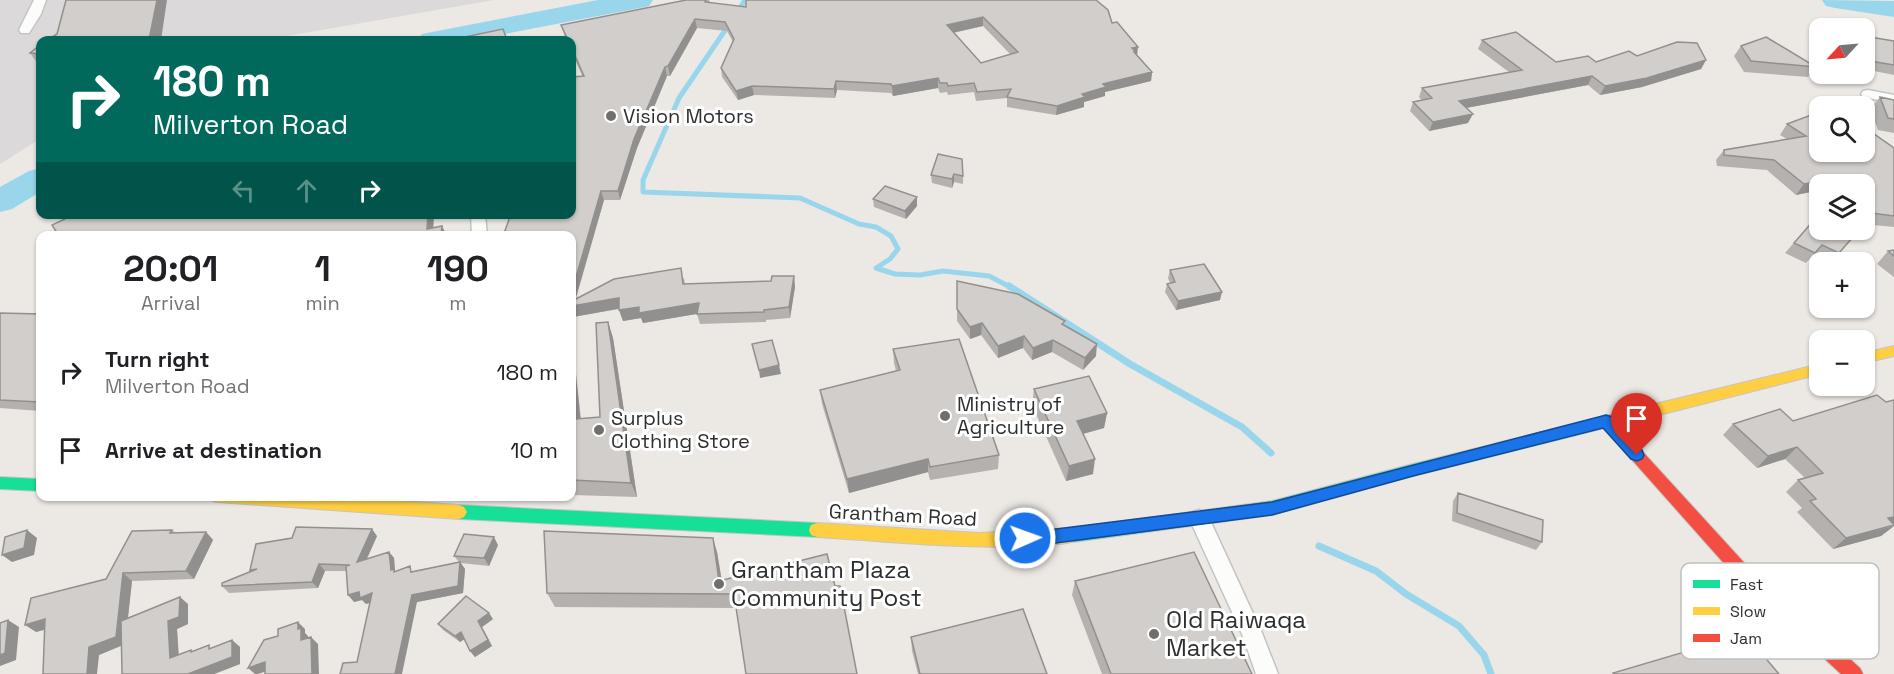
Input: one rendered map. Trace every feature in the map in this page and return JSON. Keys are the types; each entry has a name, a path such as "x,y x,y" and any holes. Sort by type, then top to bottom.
{"main road":[{"path":"1875,355 1894,351"},
{"name":"Grantham Road","path":"363,501 479,505 978,538 1048,537 1272,508 1606,421 1809,372"},
{"path":"1606,421 1734,563"},
{"path":"0,483 36,485"},
{"path":"1835,659 1854,674"}],"street":[{"path":"26,30 35,15 40,0"},
{"path":"1868,94 1894,99"},
{"path":"1199,518 1252,633 1267,674"}],"shaded area":[{"path":"0,0 494,0 287,36 36,36 36,142 0,164"}],"building":[{"path":"66,0 157,0 150,36 54,36 57,34"},
{"path":"686,0 706,0 705,2 746,7 746,0 1096,0 1108,10 1112,23 1117,22 1138,47 1132,48 1152,72 1103,84 1106,87 1082,94 1085,97 1057,106 1007,97 1011,89 977,92 974,83 948,86 947,83 940,83 938,78 892,86 891,84 836,81 834,89 752,86 736,91 721,68 734,39 725,22 695,19 668,66 665,67 634,139 618,191 601,191 576,277 576,231 505,231 509,219 576,219 576,77 584,76 576,58 576,36 566,36 561,25","holes":["983,17 1018,52 981,63 947,25"]},
{"path":"503,29 506,36 469,36"},
{"path":"1516,32 1556,62 1588,56 1596,62 1629,51 1637,56 1677,42 1697,43 1706,60 1647,78 1605,86 1592,76 1459,101 1473,114 1433,122 1413,102 1432,98 1422,88 1522,70 1482,40"},
{"path":"1766,37 1809,63 1809,66 1751,61 1741,46"},
{"path":"1875,38 1894,41 1894,65 1875,62"},
{"path":"1880,97 1894,100 1894,119 1888,118"},
{"path":"1809,116 1809,162 1875,162 1875,135 1894,148 1894,216 1875,213 1875,174 1809,174 1809,183 1804,184 1774,160 1724,155 1724,150 1806,136 1787,124"},
{"path":"938,154 962,159 963,176 954,174 952,179 931,175"},
{"path":"885,186 917,197 905,211 873,199"},
{"path":"65,219 428,219 427,229 442,226 442,231 56,231 52,225"},
{"path":"1809,226 1809,240 1850,240 1840,252 1822,245 1816,252 1813,252 1794,243"},
{"path":"1204,264 1222,292 1178,301 1167,284 1175,282 1170,270"},
{"path":"681,268 683,284 771,281 772,276 794,276 789,307 764,310 764,312 697,314 699,303 639,313 639,307 619,310 619,298 576,305 576,299 614,279"},
{"path":"957,281 1018,294 1065,321 1062,324 1097,344 1085,358 1053,340 1033,348 1024,336 998,346 982,323 970,327 957,309"},
{"path":"0,313 36,314 36,402 0,400"},
{"path":"608,322 631,483 576,480 576,419 600,417 596,323"},
{"path":"959,339 999,455 930,467 928,459 847,479 820,390 900,370 893,349"},
{"path":"772,340 779,365 759,370 752,344"},
{"path":"1089,376 1107,413 1077,421 1095,459 1069,466 1034,389"},
{"path":"1875,396 1886,402 1894,400 1894,517 1888,518 1894,525 1846,538 1810,501 1816,499 1798,480 1823,473 1797,447 1768,456 1733,424 1780,409 1793,421"},
{"path":"1458,493 1543,520 1542,542 1457,513"},
{"path":"296,527 372,529 357,562 389,552 391,570 394,569 394,572 410,566 411,572 460,562 458,586 412,595 395,674 340,674 343,663 357,662 372,593 360,598 359,592 348,595 346,566 350,565 319,564 312,582 222,586 222,583 257,569 250,570 256,544 292,538"},
{"path":"27,530 24,548 2,555 5,537"},
{"path":"172,530 170,533 206,532 186,571 123,573 116,637 89,647 87,674 43,674 45,619 25,625 31,598 106,579 132,531"},
{"path":"544,531 713,538 719,581 827,554 835,586 840,586 857,674 746,674 734,594 547,593"},
{"path":"464,534 494,537 484,558 454,556"},
{"name":"Old Raiwaqa Market","path":"1194,552 1252,674 1111,674 1075,581"},
{"path":"466,596 489,613 478,621 488,640 470,651 461,632 455,636 438,624"},
{"path":"180,597 179,617 168,621 170,658 209,645 209,649 232,640 232,657 188,674 122,674 121,621"},
{"path":"1023,609 1047,674 920,674 911,637"},
{"path":"8,620 5,653 0,655 0,623"},
{"path":"298,622 298,629 301,628 301,640 311,637 312,674 265,674 265,662 248,668 264,640 278,636 278,629"},
{"path":"1681,653 1681,659 1766,659 1779,674 1614,674"}],"waterway":[{"path":"453,36 640,0"},
{"path":"737,13 745,0"},
{"path":"1835,0 1894,9"},
{"path":"728,26 679,98 643,180 643,192 800,198 859,224 876,227 891,236 898,249 890,259 876,268 895,274 920,275 943,271 989,276 1012,288"},
{"path":"0,201 36,180"},
{"path":"1009,286 1130,364 1242,427 1271,453"},
{"path":"1319,546 1376,571 1406,594 1459,626 1484,655 1491,674"}],"traffic: fast":[{"path":"1073,535 1272,508 1413,470 1655,410"},
{"path":"0,483 36,485"},
{"path":"459,512 817,530"}],"traffic: slow":[{"path":"1875,355 1894,351"},
{"path":"1655,410 1809,372"},
{"path":"293,501 459,512"},
{"path":"817,530 978,540 1073,535"}],"traffic: jam":[{"path":"1606,421 1734,563"},
{"path":"1838,659 1854,674"}],"place":[{"name":"Vision Motors","path":"611,116"},
{"name":"Ministry of Agriculture","path":"945,416"},
{"name":"Surplus Clothing Store","path":"599,430"},
{"name":"Grantham Plaza Community Post","path":"719,584"},
{"name":"Old Raiwaqa Market","path":"1154,634"}],"route":[{"path":"1025,538 1272,508 1606,421 1637,455"}]}
